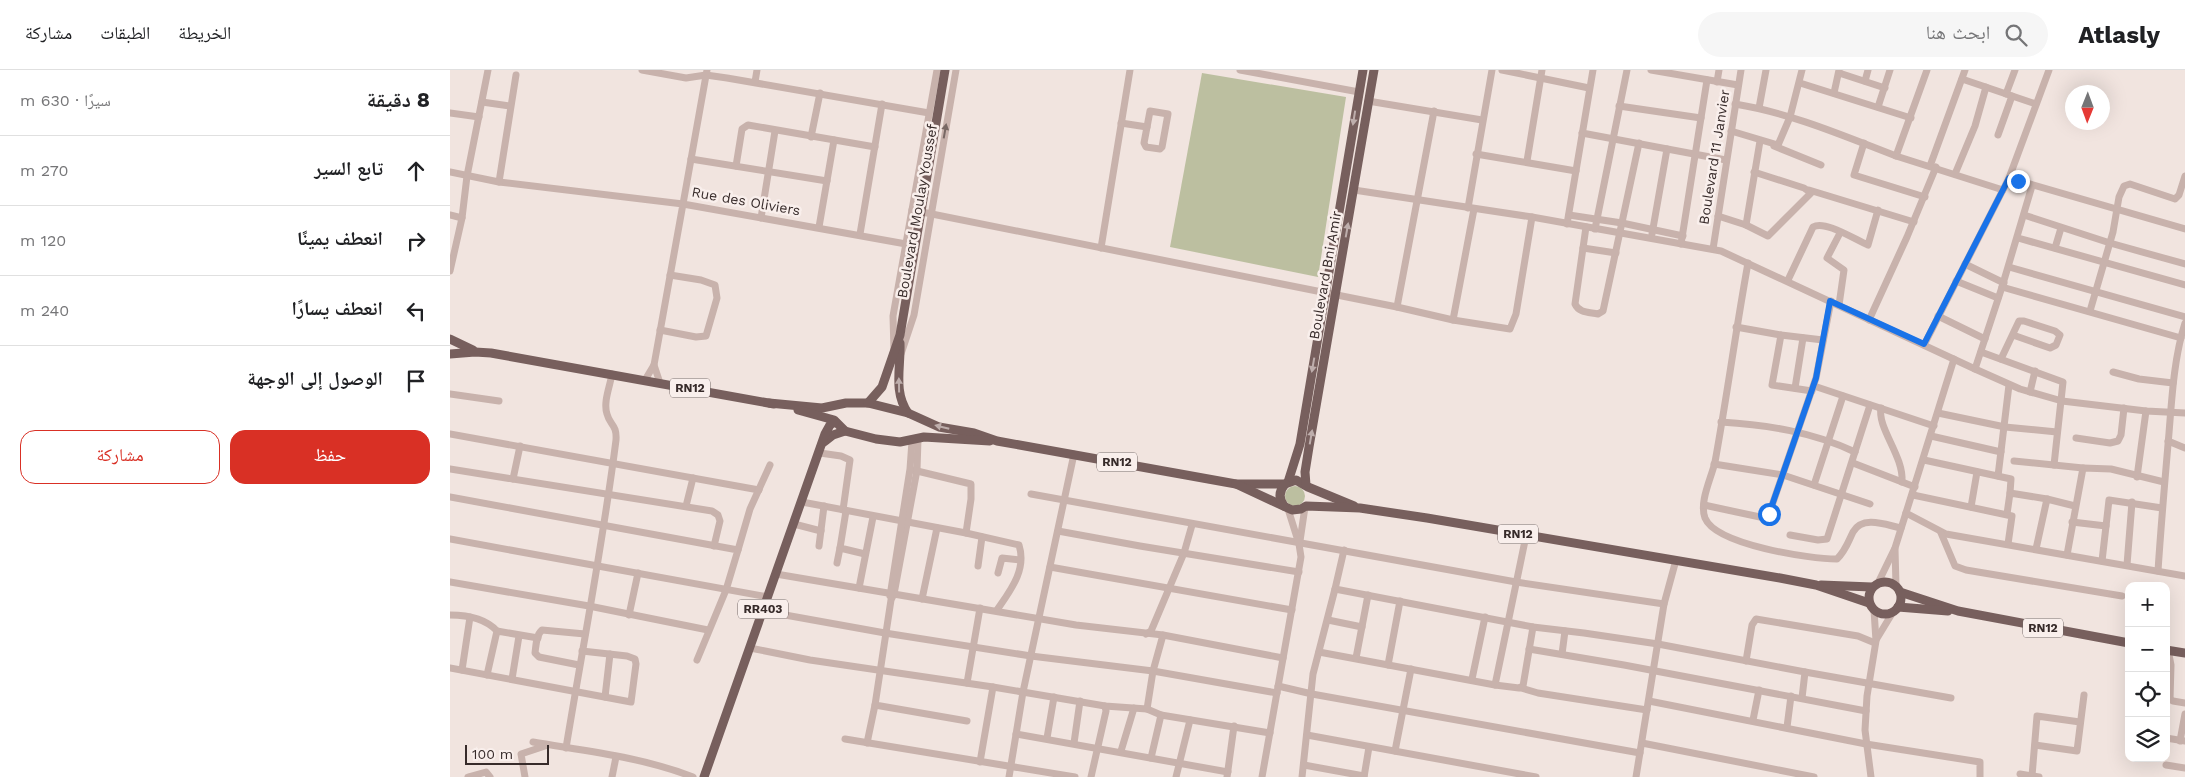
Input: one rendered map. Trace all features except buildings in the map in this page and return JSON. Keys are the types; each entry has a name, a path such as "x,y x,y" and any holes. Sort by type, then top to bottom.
{"main road":[{"name":"Boulevard Moulay Youssef","path":"897,355 900,335 909,314 909,258 922,212 945,70"},
{"name":"Boulevard Bni Amir","path":"1287,483 1300,444 1363,70"},
{"name":"Boulevard Bni Amir","path":"1307,486 1305,472 1309,447 1374,70"},
{"name":"RN12","path":"450,339 475,352"},
{"name":"RN12","path":"450,339 452,346 450,353 475,352 612,374 769,403 835,421"},
{"path":"868,402 882,387 897,355"},
{"path":"897,355 898,391 902,405 908,413"},
{"name":"RN12","path":"769,403 822,408 868,402 908,413 939,427 974,433 997,441"},
{"path":"824,442 833,435 845,431 835,421 840,406"},
{"path":"916,440 921,420"},
{"name":"RR403","path":"704,777 827,430 835,421"},
{"name":"RN12","path":"845,431 876,439 900,442 916,440 997,441 1236,484 1287,483 1296,480 1360,508"},
{"path":"1286,507 1280,497 1280,492 1287,483"},
{"name":"RN12","path":"1236,484 1286,507 1297,510 1306,506 1360,508 1816,585 1875,585"},
{"path":"1306,506 1310,497 1307,486"},
{"path":"1885,582 1898,589 1901,599 1895,609 1881,614 1871,606 1869,595 1875,585 1885,582"},
{"name":"RN12","path":"1816,585 1871,606"},
{"name":"RN12","path":"1898,589 1958,611"},
{"name":"RN12","path":"1895,609 1958,611 2125,642"},
{"path":"2170,650 2184,652"}],"street":[{"path":"450,266 462,218 467,176 482,102 486,70"},
{"path":"642,70 686,78 706,73 929,113"},
{"path":"755,82 757,70"},
{"name":"Boulevard Moulay Youssef","path":"897,355 906,343 922,212 929,113 936,70"},
{"name":"Boulevard Moulay Youssef","path":"897,355 893,316 909,258 906,244 922,212 956,70"},
{"path":"1101,248 1130,70"},
{"path":"1240,70 1359,92"},
{"path":"1453,320 1471,209 1476,154 1492,70"},
{"path":"1502,70 1589,88"},
{"path":"1527,161 1542,70"},
{"path":"1567,224 1593,70"},
{"path":"1595,229 1627,70"},
{"path":"1651,70 1738,85"},
{"path":"1717,82 1719,70"},
{"name":"Boulevard 11 Janvier","path":"1712,249 1741,70"},
{"path":"1759,108 1766,70"},
{"path":"1774,146 1780,143 1790,117 1802,70"},
{"path":"1864,81 1868,70"},
{"path":"1878,107 1890,70"},
{"path":"1896,156 1927,70"},
{"path":"1869,320 1924,197 1964,70"},
{"path":"1998,135 2015,70"},
{"path":"1924,344 2009,178 2049,70"},
{"path":"1834,93 1839,72 1885,88"},
{"name":"Rue des Oliviers","path":"706,73 683,204 860,234 906,244"},
{"path":"499,182 516,75"},
{"path":"1962,78 2036,104"},
{"path":"1681,244 1707,80"},
{"path":"1800,83 1910,118"},
{"path":"1955,174 1975,126 1986,87"},
{"path":"811,137 820,93"},
{"path":"1368,101 1482,120"},
{"path":"482,102 510,106"},
{"path":"860,234 882,104"},
{"path":"1735,104 1759,108 1790,117 1896,156 2003,190"},
{"path":"1619,106 1702,118"},
{"path":"1150,111 1168,114 1162,147 1160,149 1145,146 1147,127 1150,111"},
{"path":"1397,307 1434,111"},
{"path":"450,113 479,116"},
{"path":"1122,123 1147,127"},
{"path":"736,166 744,126 752,125 875,147"},
{"path":"761,218 775,130"},
{"path":"1731,131 1821,165"},
{"path":"1582,132 1726,160"},
{"path":"819,227 834,140"},
{"path":"1746,225 1760,141"},
{"path":"1864,143 1854,175 1924,197"},
{"path":"1586,228 1575,304 1582,311 1598,314 1603,311 1638,144"},
{"path":"1651,239 1667,149"},
{"path":"1476,154 1527,161 1576,171"},
{"path":"691,159 827,180"},
{"path":"450,172 499,182 683,204 654,365 645,380"},
{"path":"1754,172 1914,222"},
{"path":"2090,311 2105,263 2122,188 2133,184 2173,199 2178,197 2185,175"},
{"path":"2009,178 2185,229"},
{"path":"1975,370 2018,238 2032,186"},
{"path":"1354,190 1532,217 1712,249 1788,280 2009,385 2062,401 2146,411 2185,413"},
{"path":"1718,216 1746,225 1768,236 1810,195 1809,190"},
{"path":"1788,280 1813,227 1826,225 1868,245 1878,210"},
{"path":"922,212 1397,307 1453,320 1510,329 1516,314 1532,217"},
{"path":"1569,214 1683,236"},
{"path":"450,215 462,218"},
{"path":"2024,215 2110,243 2185,264"},
{"path":"2056,248 2061,228"},
{"path":"1839,305 1844,270 1827,258 1840,232"},
{"path":"2018,238 2185,285"},
{"path":"1583,248 1616,254"},
{"path":"1748,263 1714,464 1704,505 1705,517 1710,526 1727,536 1760,548 1817,559 1836,558 1846,550 1859,525 1865,522 1901,528"},
{"path":"1965,264 2003,285 2181,338"},
{"path":"2008,268 2185,317"},
{"path":"660,330 696,337 706,336 717,298 715,286 701,280 670,275"},
{"path":"1956,281 1998,298"},
{"path":"1704,505 1760,517 1766,516 1771,510 1812,388 1830,301"},
{"path":"1938,316 1985,339"},
{"path":"2001,359 2019,321 2024,320 2055,331 2060,335 2056,345 2052,348 2013,335"},
{"path":"2158,571 2173,383 2185,323"},
{"path":"1736,327 1823,340"},
{"path":"1781,335 1772,385 1812,388 1843,396 1934,426"},
{"path":"1795,388 1804,338"},
{"path":"1981,352 2063,382 2054,466"},
{"path":"1875,585 1895,548 1954,359"},
{"path":"654,365 660,383"},
{"path":"2030,392 2035,371"},
{"path":"2113,372 2139,379 2173,383"},
{"path":"566,748 604,526 617,431 606,412 612,374"},
{"path":"1998,476 2009,385"},
{"path":"450,394 499,401"},
{"path":"1814,485 1843,396"},
{"path":"1790,535 1818,540 1827,539 1853,463 1870,405"},
{"path":"1881,408 1880,419 1888,433 1900,464 1902,482"},
{"path":"2076,438 2110,443 2118,441 2121,435 2124,408"},
{"path":"2136,477 2146,411"},
{"path":"1938,413 2005,426 2057,432"},
{"path":"1721,422 1764,426 1798,432 1855,452"},
{"path":"450,434 759,490"},
{"path":"1931,436 2001,452"},
{"path":"867,743 914,470 916,440"},
{"path":"2168,441 2185,448"},
{"path":"513,479 520,446"},
{"path":"820,452 841,456 850,460 837,563"},
{"path":"1008,777 1023,692 1074,454"},
{"path":"1924,460 2012,480 2007,514"},
{"path":"2014,461 2054,466 2111,469 2136,477 2164,482"},
{"path":"1853,463 1902,482 1914,491 2013,517 2008,544"},
{"path":"1714,464 1783,476 1870,504"},
{"path":"697,660 726,590 750,509 770,465"},
{"path":"2067,555 2083,468"},
{"path":"450,469 712,511 718,515 720,520 714,546"},
{"path":"914,470 971,484 972,499 966,532"},
{"path":"1970,507 1977,472"},
{"path":"686,506 693,478"},
{"path":"2010,493 2075,506"},
{"path":"1031,494 1192,525 1344,550 1516,582 1664,604"},
{"path":"450,497 738,550"},
{"path":"2036,549 2047,499"},
{"path":"2102,561 2109,500 2162,508"},
{"path":"802,502 966,532 982,538 1019,545 1018,579 997,610"},
{"path":"2127,565 2132,502"},
{"path":"819,546 824,506"},
{"path":"1262,777 1299,572 1299,544 1306,506"},
{"path":"1286,507 1299,544"},
{"path":"1906,513 1941,533 2185,576"},
{"path":"859,588 872,516"},
{"path":"2072,522 2106,526"},
{"path":"794,524 821,531"},
{"path":"1145,634 1151,631 1184,553 1192,525"},
{"path":"922,599 936,528"},
{"path":"1058,531 1299,572"},
{"path":"1941,533 1955,566 1966,570 2122,596"},
{"path":"1496,685 1526,536"},
{"path":"978,566 982,538"},
{"path":"450,539 531,556 597,565 768,597"},
{"path":"840,548 866,554"},
{"path":"1895,548 1898,589"},
{"path":"1302,777 1313,674 1336,589 1344,550"},
{"path":"998,573 1002,558 1020,560"},
{"path":"1636,777 1664,604 1676,560"},
{"path":"1050,567 1292,610"},
{"path":"629,615 638,573"},
{"path":"776,574 859,588 891,596 997,610 1145,634 1164,635 1283,658"},
{"path":"450,582 589,606 708,630"},
{"path":"1336,589 1533,627 1658,644 1951,698"},
{"path":"1356,658 1368,594"},
{"path":"1388,665 1400,601"},
{"path":"1871,606 1875,642 1866,711 1866,744 1871,777"},
{"path":"967,683 980,608"},
{"path":"1875,642 1895,609"},
{"path":"763,611 1031,656 1312,694 1640,753"},
{"path":"450,615 470,617 489,623 497,631 538,638"},
{"path":"462,670 470,617"},
{"path":"1472,679 1484,617"},
{"path":"1746,661 1752,625 1756,619 1858,636 1875,642"},
{"path":"1328,620 1362,627"},
{"path":"1521,688 1524,685 1533,627"},
{"path":"580,665 537,656 535,653 542,630 585,634"},
{"path":"1562,654 1565,630"},
{"path":"487,675 497,631"},
{"path":"1147,709 1153,671 1164,635"},
{"path":"512,680 519,636"},
{"path":"750,648 810,660 879,669 1104,706 1147,709 1161,715 1270,732"},
{"path":"1529,649 1654,670 1866,711"},
{"path":"450,668 631,702 636,664 634,658 582,651"},
{"path":"1319,652 1521,688 1538,693 1647,710"},
{"path":"2171,665 2184,652"},
{"path":"605,697 610,654"},
{"path":"2170,661 2170,699 2185,703"},
{"path":"1396,751 1411,669"},
{"path":"1802,698 1805,672"},
{"path":"980,762 993,687"},
{"path":"1753,720 1759,690"},
{"path":"2035,745 2077,751 2084,695"},
{"path":"1787,728 1791,696"},
{"path":"1047,738 1054,697"},
{"path":"1074,743 1080,701"},
{"path":"1649,701 1753,720 1866,744 1980,762 1980,777"},
{"path":"875,705 967,721"},
{"path":"1091,777 1106,711 1104,706"},
{"path":"1121,751 1134,708"},
{"path":"2182,741 2185,714"},
{"path":"1151,758 1161,715"},
{"path":"2020,774 2036,776 2035,745 2037,716 2080,722"},
{"path":"1176,777 1190,720"},
{"path":"1016,734 1121,751 1179,762 1227,774 1234,726"},
{"path":"1307,735 1536,777"},
{"path":"845,739 1075,777"},
{"path":"533,742 664,766 693,777"},
{"path":"1642,743 1814,777"},
{"path":"525,777 521,754 550,745"},
{"path":"1304,765 1325,773 1364,776 1369,747"},
{"path":"612,777 616,756"},
{"path":"2166,765 2185,768"},
{"path":"468,777 486,772 490,777"}],"green space":[{"path":"1202,73 1346,97 1318,277 1170,247"},
{"path":"1295,486 1302,489 1305,496 1302,503 1295,506 1288,503 1285,496 1288,489"}],"route":[{"path":"1769,514 1816,378 1830,301 1924,344 2009,178 2018,181"}]}
